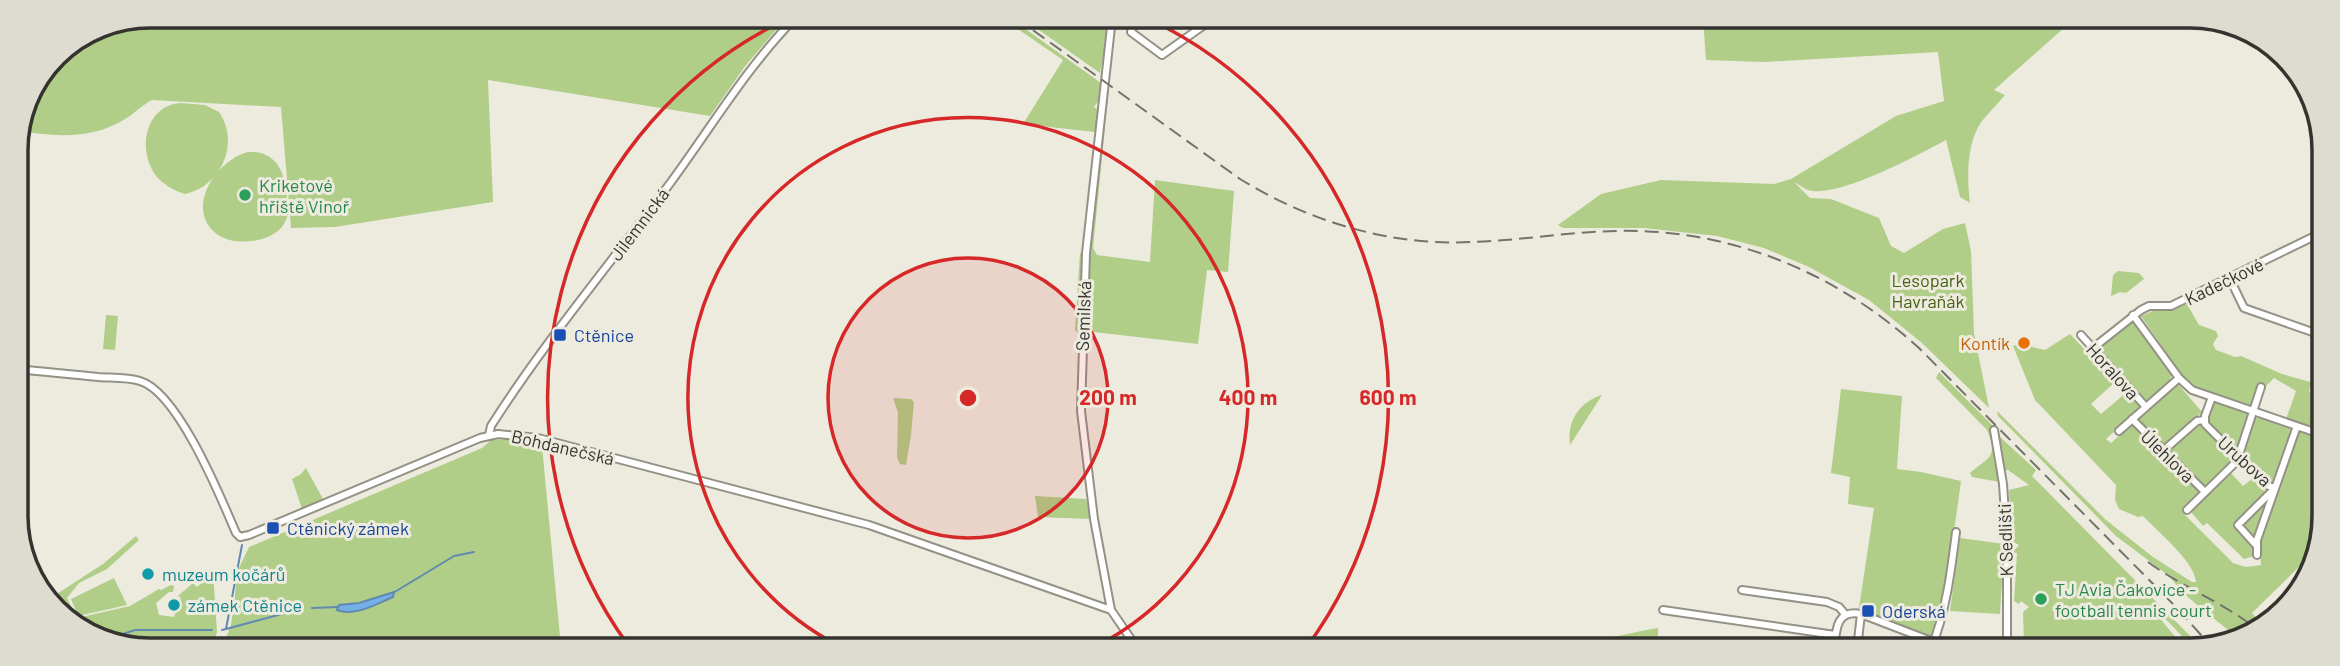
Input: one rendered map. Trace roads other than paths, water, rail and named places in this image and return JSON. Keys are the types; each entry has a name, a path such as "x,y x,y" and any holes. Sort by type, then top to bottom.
{"street":[{"name":"Jilemnická","path":"489,435 493,422 527,372 672,180 746,74 786,28"},
{"name":"Semilská","path":"1110,28 1086,254 1081,411 1094,519 1111,610 1130,638"},
{"path":"1132,28 1132,35 1162,55 1200,28"},
{"name":"Kadečkové","path":"2093,348 2133,315 2149,306 2171,306 2312,239"},
{"path":"2230,279 2244,308 2312,332"},
{"path":"2133,315 2179,378 2192,390 2312,431"},
{"name":"Horalova","path":"2081,335 2146,407"},
{"name":"Bohdanečská","path":"28,370 132,380 154,388 181,423 207,468 240,537 489,435 509,434 531,437 869,526 1111,610"},
{"path":"2119,431 2179,378"},
{"path":"2187,510 2238,457 2261,387"},
{"name":"Urubova","path":"2212,397 2205,424 2266,485 2275,488"},
{"name":"Úlehlova","path":"2132,419 2205,492"},
{"path":"2163,451 2197,421 2204,420"},
{"name":"Urubova","path":"2275,488 2238,525 2255,544 2275,488 2297,426"},
{"name":"K Sedlišti","path":"1994,430 2003,484 2007,540 2007,638"},
{"path":"1934,638 1949,584 1956,532"},
{"path":"2255,544 2257,555"},
{"path":"1742,590 1827,602 1839,607 1845,614"},
{"path":"1663,610 1835,635"},
{"path":"1835,638 1838,621 1845,614 1861,614 1914,638"},
{"path":"1858,638 1861,614"}],"water":[{"path":"394,592 393,597 365,609 351,612 337,610 339,605 359,603"}],"waterway":[{"path":"222,630 226,629 242,545"},
{"path":"393,593 454,556 474,552"},
{"path":"312,608 338,607"},
{"path":"226,629 289,612"},
{"path":"121,635 135,630 212,630"}],"railway":[{"path":"1030,28 1240,179 1294,208 1323,219 1381,235 1441,242 1493,241 1620,231 1680,234 1755,251 1825,281 1889,323 1919,348 2203,637"},
{"path":"2148,562 2248,623"}],"place":[{"name":"Kriketové hřiště Vinoř","path":"245,195"},
{"name":"Ctěnice","path":"560,335"},
{"name":"Kontík","path":"2024,343"},
{"name":"Ctěnický zámek","path":"273,528"},
{"name":"muzeum kočárů","path":"148,574"},
{"name":"TJ Avia Čakovice - football tennis court","path":"2041,599"},
{"name":"zámek Ctěnice","path":"174,605"},
{"name":"Oderská","path":"1868,611"}],"park label":[{"name":"Lesopark Havraňák","path":"1928,290"}]}
